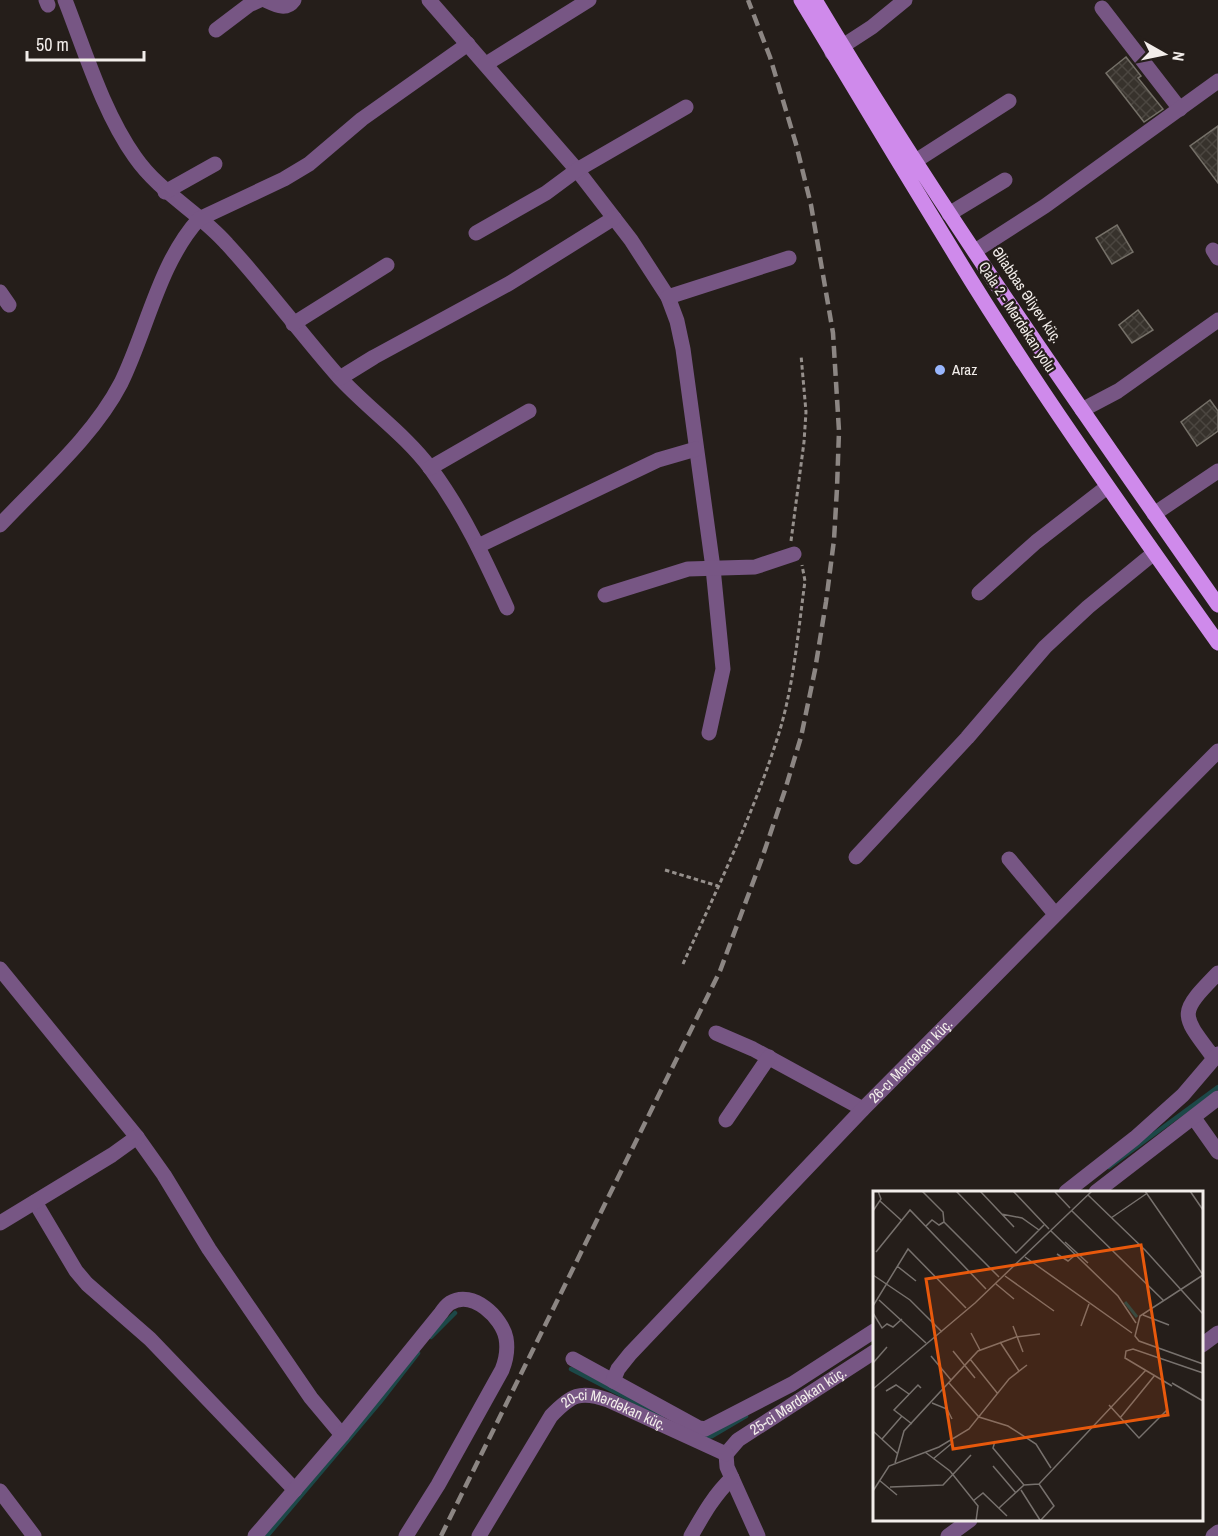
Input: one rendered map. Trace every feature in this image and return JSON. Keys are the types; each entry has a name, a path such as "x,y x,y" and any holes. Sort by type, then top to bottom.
{"main road":[{"name":"Qala 2 - Mərdəkan yolu","path":"801,0 837,50 956,257 1107,487 1218,643"},
{"name":"Əliabbas Əliyev küç.","path":"814,0 837,50 1082,410 1217,600"}],"street":[{"path":"64,0 108,108 135,157 165,192 227,244 292,324 340,378 430,468 478,546 507,608"},
{"path":"216,30 249,4 260,0"},
{"path":"265,0 283,7 290,5 294,0"},
{"path":"429,0 577,170 631,240 668,297 677,321 683,349 713,568 723,669 709,733"},
{"path":"486,64 589,0"},
{"path":"837,50 872,27 905,0"},
{"path":"1102,8 1180,109"},
{"path":"0,525 88,432 105,410 121,382 159,290 181,244 199,219 284,179 309,164 362,119 468,44"},
{"path":"975,251 1045,206 1218,81"},
{"path":"914,162 1009,101"},
{"path":"476,233 546,193 577,170 686,107"},
{"path":"165,192 215,164"},
{"path":"949,214 1005,180"},
{"path":"340,378 510,283 614,218"},
{"path":"668,297 789,258"},
{"path":"292,324 387,265"},
{"path":"0,292 9,305"},
{"path":"1082,410 1118,391 1218,320"},
{"path":"430,468 529,411"},
{"path":"478,546 658,460 696,449"},
{"path":"1154,514 1218,471"},
{"path":"979,593 1061,521 1107,487"},
{"path":"856,857 967,738 1045,647 1088,607 1154,553"},
{"path":"606,595 669,573 688,569 754,567 794,554"},
{"name":"26-cı Mərdəkan küç.","path":"613,1381 618,1369 630,1354 863,1109 1218,751"},
{"path":"1009,859 1054,914"},
{"path":"0,969 137,1137 215,1258 311,1398 342,1435"},
{"path":"1067,1191 1184,1095 1216,1056 1192,1029 1188,1011 1198,993 1218,973"},
{"path":"716,1033 769,1057 863,1109"},
{"path":"726,1120 769,1057"},
{"path":"1097,1191 1218,1098"},
{"path":"1194,1118 1218,1152"},
{"path":"0,1223 112,1155 137,1137"},
{"path":"35,1202 76,1271 87,1284 150,1339 295,1490"},
{"path":"255,1536 451,1303 458,1300 474,1302 489,1310 501,1324 507,1341 506,1360 438,1485 406,1536"},
{"path":"573,1359 699,1428 705,1429 792,1384 873,1332"},
{"path":"1203,1344 1218,1333"},
{"name":"25-ci Mərdəkan küç.","path":"726,1454 738,1440 873,1353"},
{"name":"20-ci Mərdəkan küç.","path":"479,1536 551,1416 574,1396 593,1395 608,1400 726,1454"},
{"path":"726,1454 727,1467 758,1536"},
{"path":"691,1536 710,1503 732,1478"},
{"path":"0,1491 34,1536"},
{"path":"948,1536 969,1521"},
{"path":"1213,1536 1218,1532"}],"path":[{"path":"683,964 744,829 779,733 792,678 805,581 804,570 794,554 791,541 806,412 801,355"},
{"path":"665,870 718,886"}],"building":[{"path":"1126,57 1141,76 1138,78 1163,109 1144,122 1106,73"},
{"path":"1218,126 1218,183 1190,146"},
{"path":"1117,225 1133,252 1112,264 1096,238"},
{"path":"1138,310 1153,330 1132,343 1119,325"},
{"path":"1210,400 1218,411 1218,431 1197,446 1181,422"}],"waterway":[{"path":"1109,1167 1218,1087"},
{"path":"431,1337 455,1313"},
{"path":"267,1536 380,1402 418,1353"},
{"path":"571,1369 662,1416"},
{"path":"704,1438 712,1436 746,1416"}],"railway":[{"path":"441,1536 720,971 785,790 801,737 815,670 834,540 837,488 839,431 833,333 811,205 796,144 770,57 748,0"}],"place":[{"name":"Araz","path":"940,370"}]}
